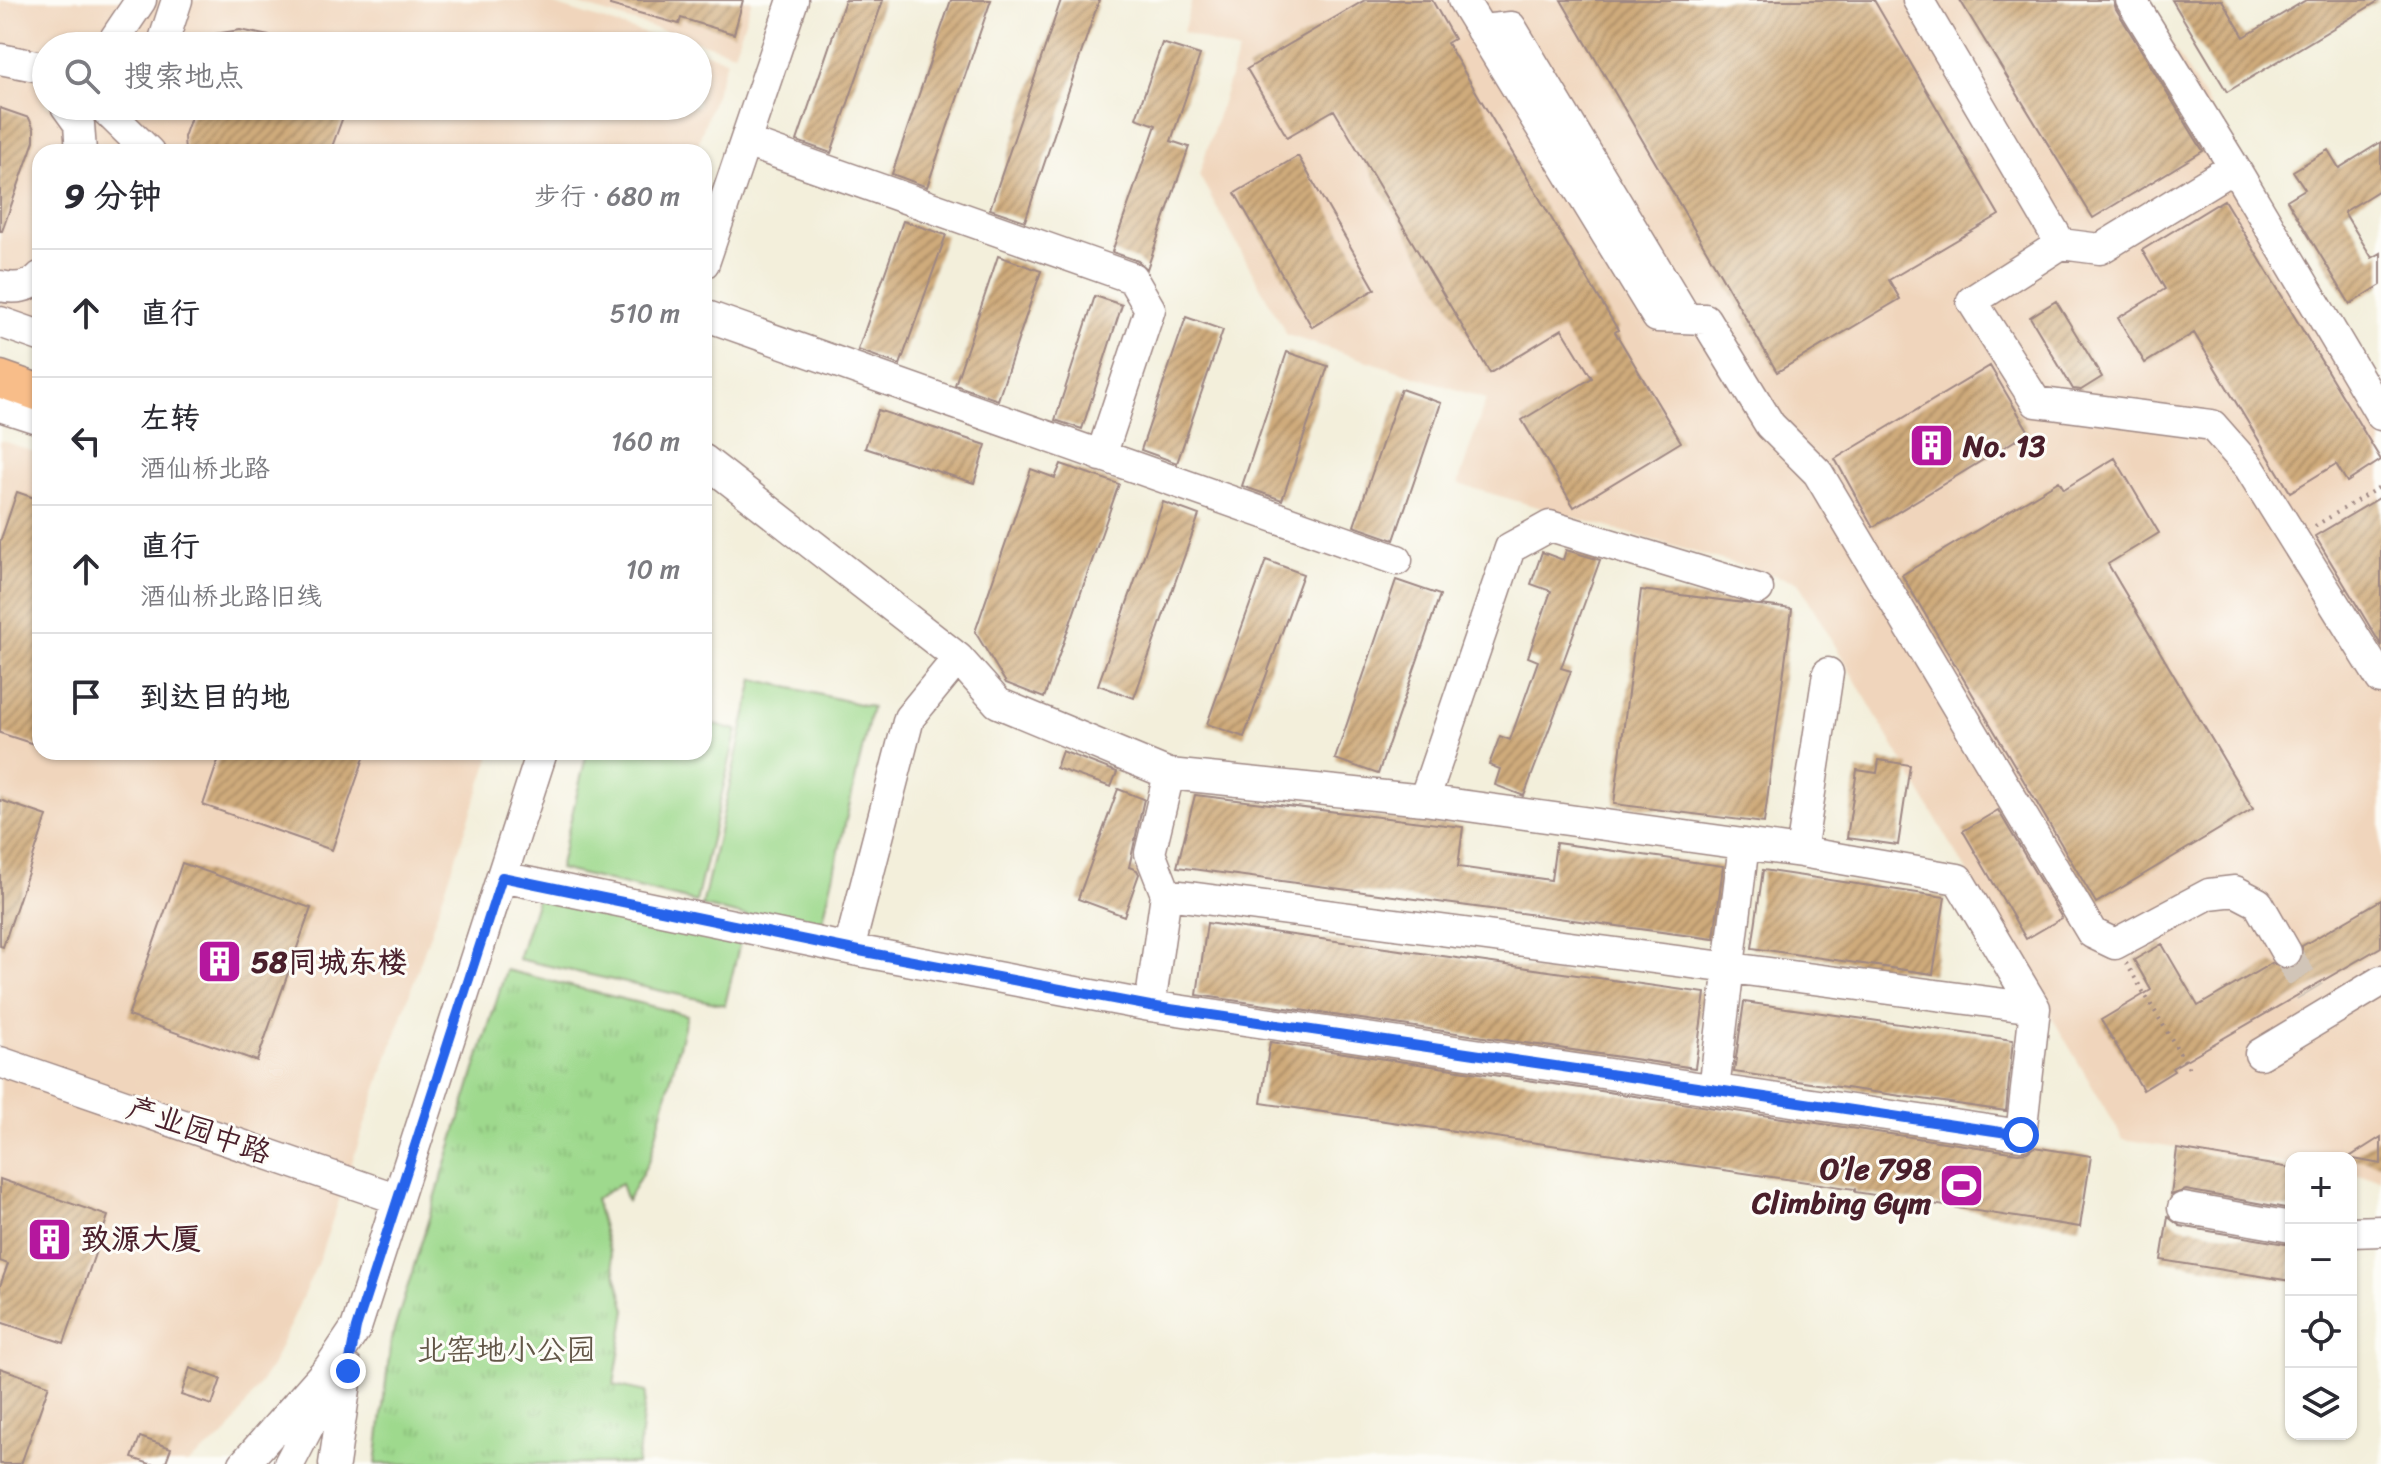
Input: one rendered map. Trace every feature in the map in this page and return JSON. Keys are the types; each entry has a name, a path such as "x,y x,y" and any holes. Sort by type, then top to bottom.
{"main road":[{"path":"0,352 32,363"},
{"path":"0,379 32,390"}],"street":[{"path":"119,32 141,0"},
{"path":"167,32 177,0"},
{"path":"712,240 793,0"},
{"path":"1463,0 1657,317 1705,319 1770,425 1818,473 2092,933 2115,944 2209,894 2235,891 2258,903 2286,952"},
{"path":"1918,0 2061,244"},
{"path":"2131,0 2381,415"},
{"path":"0,59 32,65"},
{"path":"76,120 80,144"},
{"path":"118,120 137,136"},
{"path":"746,142 1132,278 1150,309 1101,456"},
{"path":"2234,167 2100,249 2061,244 1972,301 2036,402 2212,425 2249,467 2381,679"},
{"path":"0,286 24,287 32,284"},
{"path":"712,318 1397,560"},
{"path":"0,322 32,333"},
{"path":"0,406 32,416"},
{"path":"502,877 849,949 1150,1006 2021,1135 2035,1008 1958,879 1801,852 1424,800 1169,774 998,703 958,658 712,466"},
{"path":"1424,800 1510,548 1550,526 1758,589"},
{"path":"849,949 909,718 958,658"},
{"path":"1801,852 1828,673"},
{"path":"290,1463 324,1400 356,1328 539,760"},
{"path":"1150,1006 1166,894 1150,853 1169,774"},
{"path":"1714,1089 1744,844"},
{"path":"1166,894 2035,1008"},
{"path":"2260,1054 2317,1003 2381,981"},
{"name":"产业园中路","path":"0,1062 398,1199"},
{"path":"2183,1208 2285,1226"},
{"path":"2357,1232 2381,1231"},
{"path":"244,1464 329,1368 356,1328"},
{"path":"334,1464 356,1328"}],"path":[{"path":"2294,538 2381,486"},
{"path":"2115,944 2190,1070"}],"shaded area":[{"path":"0,0 539,0 640,32 32,32 32,120 706,120 698,144 32,144 32,328 0,317"},
{"path":"564,0 752,0 734,53 712,46 712,32 667,32"},
{"path":"1192,0 2145,0 2381,391 2381,1179 2357,1175 2357,1152 2285,1152 2285,1164 2123,1139 1798,582 1458,484 1486,399 1287,335 1199,175 1238,52 1183,32"},
{"path":"712,55 727,60 712,103"},
{"path":"0,440 32,451 32,760 489,760 318,1262 272,1365 227,1434 187,1464 0,1464"}],"green space":[{"path":"754,679 872,707 820,933 702,906"},
{"path":"712,725 737,730 696,902 559,869 585,760 712,760"},
{"path":"538,896 740,942 725,1005 518,959"},
{"name":"北窑地小公园","path":"506,970 687,1015 650,1159 627,1201 621,1184 595,1199 626,1310 614,1385 646,1392 637,1464 376,1464 391,1340"}],"building":[{"path":"611,0 743,0 734,34 681,18 679,24 610,5"},
{"path":"845,0 883,0 831,153 797,141"},
{"path":"951,0 991,0 927,187 892,174"},
{"path":"1061,0 1099,0 1025,221 990,209"},
{"path":"1365,0 1432,0 1454,39 1447,43 1681,442 1574,507 1522,420 1592,378 1562,329 1490,373 1334,110 1287,137 1247,69"},
{"path":"1561,0 1874,0 1999,215 1889,280 1900,299 1777,372"},
{"path":"1960,0 2113,0 2203,151 2093,218"},
{"path":"2172,0 2222,0 2244,37 2306,0 2380,0 2227,92"},
{"path":"1162,43 1200,55 1171,141 1189,147 1147,269 1138,261 1112,252 1156,125 1136,118"},
{"path":"0,108 29,118 34,129 34,141 0,231"},
{"path":"190,120 342,120 333,144 184,144"},
{"path":"2381,142 2381,189 2344,212 2372,258 2381,253 2381,285 2350,304 2287,200 2305,189 2293,171 2328,150 2339,168"},
{"path":"1298,156 1375,289 1312,327 1235,193"},
{"path":"2224,200 2381,460 2347,482 2336,464 2290,492 2194,333 2145,363 2118,318 2165,289 2142,250"},
{"path":"903,221 946,235 900,365 858,350"},
{"path":"998,256 1041,271 998,400 955,385"},
{"path":"1095,296 1122,305 1082,429 1055,420"},
{"path":"2056,301 2102,377 2081,390 2073,389 2030,317"},
{"path":"1186,317 1223,330 1177,463 1141,450"},
{"path":"1287,352 1328,366 1282,500 1242,486"},
{"name":"No. 13","path":"1990,366 2029,432 1873,527 1835,459"},
{"path":"1401,389 1441,403 1394,540 1354,526"},
{"path":"878,410 986,445 974,483 865,448"},
{"path":"2115,458 2159,533 2108,564 2253,809 2096,903 1902,575 2059,481 2064,489"},
{"path":"1061,464 1119,484 1044,698 1006,683 975,632 1031,469 1055,478"},
{"path":"17,492 32,497 32,743 0,733 0,542"},
{"path":"2381,497 2381,645 2315,536"},
{"path":"1163,502 1199,515 1134,698 1098,685"},
{"path":"1566,550 1600,560 1561,668 1571,671 1524,796 1495,785 1500,769 1489,765 1500,736 1510,740 1538,661 1528,657 1551,591 1531,584 1542,552 1563,560"},
{"path":"1266,560 1303,574 1244,737 1207,724"},
{"path":"1396,580 1440,595 1378,774 1335,759"},
{"path":"1641,590 1792,609 1764,823 1614,804"},
{"path":"1062,751 1117,772 1111,787 1056,768"},
{"path":"218,760 363,760 332,850 203,805"},
{"path":"1879,760 1910,765 1898,845 1847,838 1857,770 1877,773"},
{"path":"1118,789 1144,799 1129,867 1139,874 1124,916 1078,899"},
{"path":"1195,795 1463,827 1458,867 1551,880 1556,843 1723,866 1714,939 1177,867"},
{"path":"0,800 47,816 3,947 0,946"},
{"path":"1998,810 2062,918 2026,939 1963,831"},
{"name":"58同城东楼","path":"182,863 311,908 257,1061 128,1016"},
{"path":"1763,870 1945,897 1933,974 1752,948"},
{"path":"2381,900 2381,947 2172,1068 2174,1071 2143,1090 2101,1020 2151,990 2134,960 2162,944 2198,1006 2272,963 2285,970 2296,967 2302,960 2302,946"},
{"path":"1207,923 1705,993 1695,1068 1197,995"},
{"path":"1744,1002 2013,1040 2006,1111 1734,1072"},
{"path":"1270,1042 2018,1153 2034,1147 2091,1156 2080,1227 1855,1192 1855,1189 1261,1103"},
{"path":"2381,1137 2381,1164 2357,1160 2357,1152"},
{"path":"2177,1149 2285,1167 2285,1208 2186,1190 2171,1195"},
{"name":"致源大厦","path":"0,1179 108,1216 64,1343 0,1322 0,1286 8,1264 0,1261"},
{"path":"2168,1217 2180,1226 2285,1244 2285,1280 2161,1260"},
{"path":"0,1368 49,1385 21,1464 0,1464"},
{"path":"190,1368 221,1379 212,1405 181,1395"},
{"path":"140,1437 171,1448 165,1464 150,1464 132,1458"}],"tunnel":[{"path":"2286,952 2310,992"}],"place":[{"name":"No. 13","path":"1932,446"},
{"name":"58同城东楼","path":"220,962"},
{"name":"O’le 798 Climbing Gym","path":"1962,1186"},
{"name":"致源大厦","path":"50,1239"}],"route":[{"path":"348,1371 356,1328 502,877 849,949 1150,1006 2021,1135"}]}
